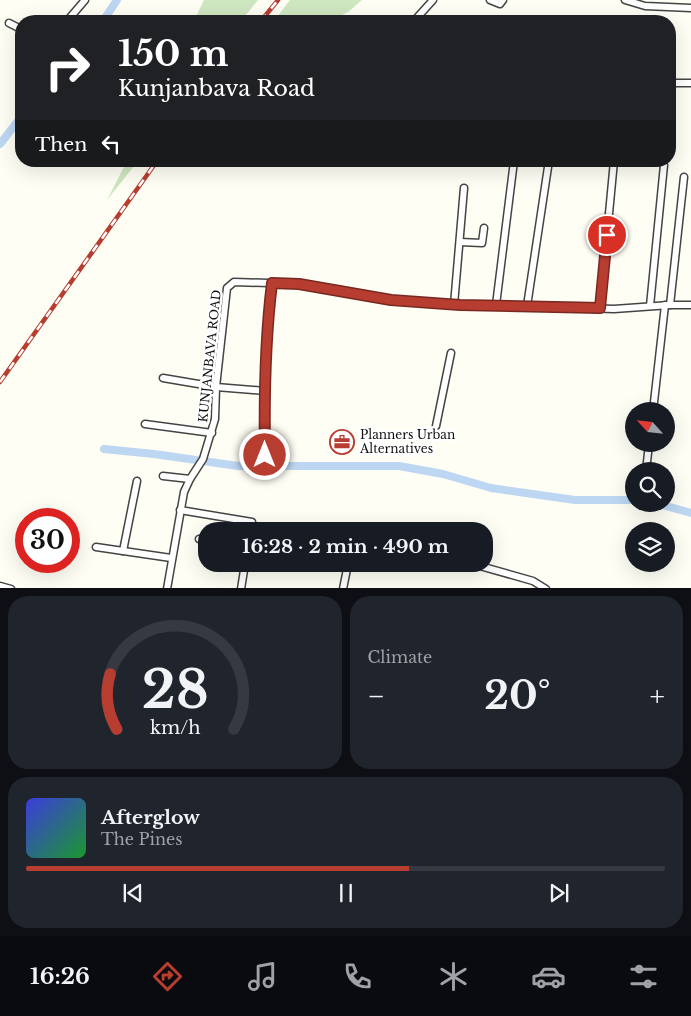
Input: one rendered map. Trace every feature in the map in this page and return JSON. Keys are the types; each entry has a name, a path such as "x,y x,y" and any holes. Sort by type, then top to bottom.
{"street":[{"path":"72,15 85,0"},
{"path":"419,15 433,0"},
{"path":"490,0 500,4 503,0"},
{"path":"624,0 645,6 691,8"},
{"path":"9,23 15,26"},
{"path":"676,83 691,83"},
{"path":"496,305 513,167"},
{"path":"528,306 548,167"},
{"path":"600,308 613,167"},
{"path":"650,306 664,167"},
{"path":"654,402 684,177"},
{"path":"454,305 464,188"},
{"path":"460,242 482,243 484,228"},
{"name":"KUNJANBAVA ROAD","path":"167,588 184,492 190,479 204,459 215,420 216,387 227,288 234,282 299,284 391,300 454,305 614,309 691,305"},
{"path":"265,455 264,392 267,322 272,283"},
{"path":"436,426 451,353"},
{"path":"163,378 216,387 264,392"},
{"path":"145,424 212,433"},
{"path":"163,476 190,479"},
{"path":"123,551 137,481"},
{"path":"180,510 252,522"},
{"path":"96,547 172,558"},
{"path":"493,570 533,582 546,588"},
{"path":"242,588 245,572"},
{"path":"343,588 346,572"},
{"path":"0,586 11,588"}],"green space":[{"path":"204,0 258,0 246,15 197,15"},
{"path":"290,0 362,0 342,15 279,15"},
{"path":"124,167 133,167 107,200"}],"waterway":[{"path":"107,15 117,0"},
{"path":"0,144 15,125"},
{"path":"104,449 238,466 399,466 443,474 491,488 575,500 625,500"},
{"path":"675,508 691,513"}],"railway":[{"path":"266,15 278,0"},
{"path":"0,382 153,167"}],"place":[{"name":"Planners Urban Alternatives","path":"342,442"}],"route":[{"path":"265,455 264,392 267,322 272,283 299,284 391,300 460,305 600,308 607,235"}]}
